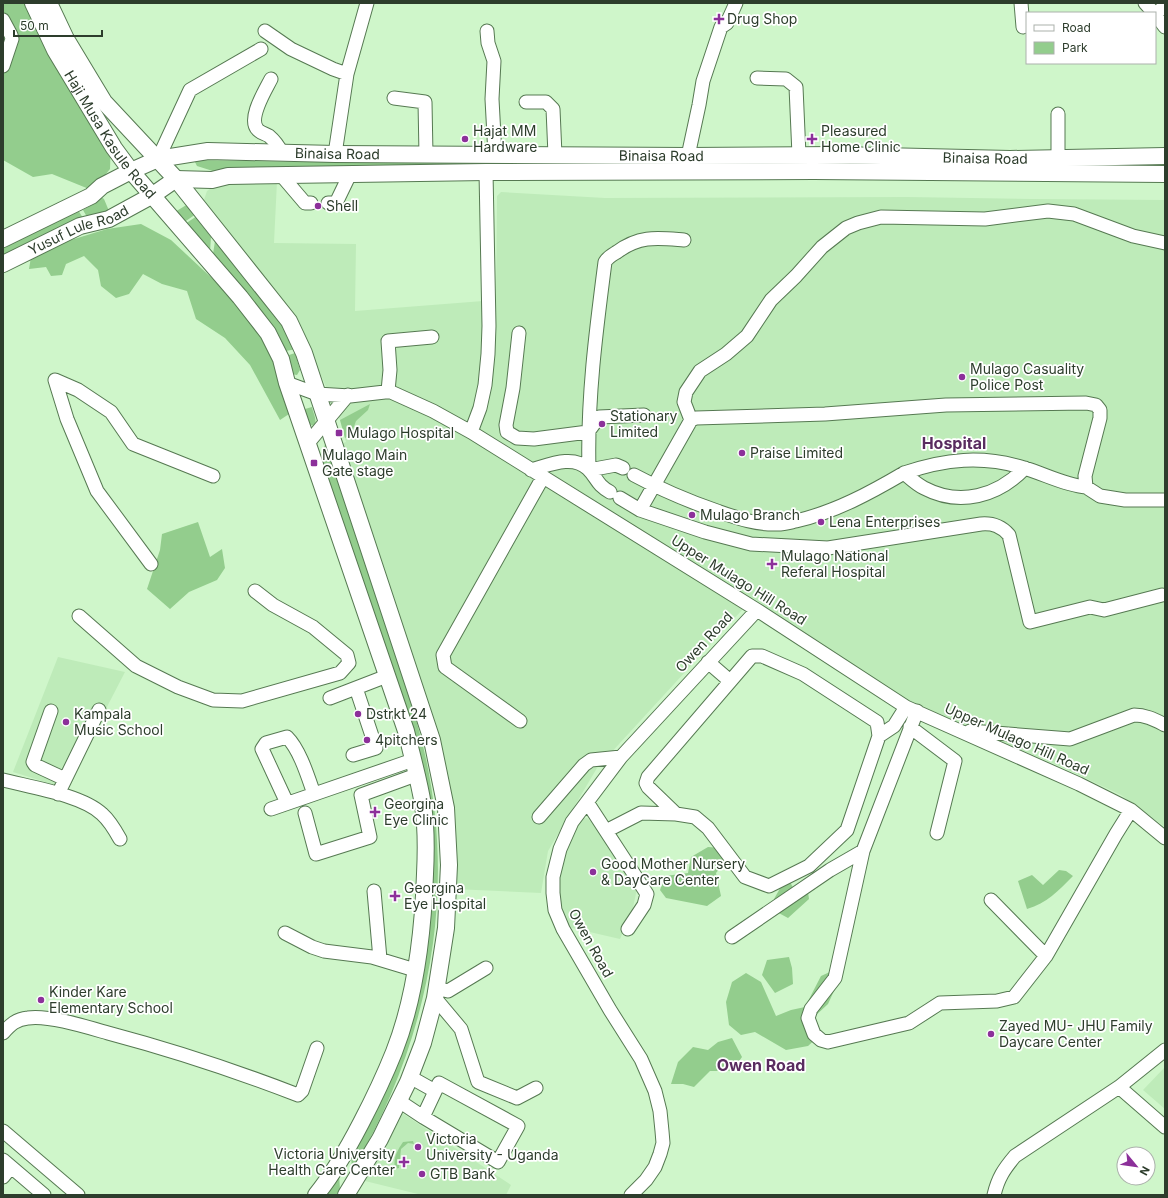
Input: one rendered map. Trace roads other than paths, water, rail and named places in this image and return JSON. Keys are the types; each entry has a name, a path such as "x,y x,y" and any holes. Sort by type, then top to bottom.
{"main road":[{"name":"Haji Musa Kasule Road","path":"33,3 55,50 114,148 131,171 153,195 176,179 104,102 66,39 49,3"},
{"name":"Binaisa Road","path":"158,159 208,151 426,155 799,155 1010,159 1165,156"},
{"name":"Yusuf Lule Road","path":"3,239 91,196 102,186 158,159"},
{"name":"Binaisa Road","path":"176,179 212,180 228,176 486,172 814,171 1165,174"},
{"path":"176,179 289,320 304,353 432,740 446,808 448,844 446,928 436,993 423,1043 410,1077 380,1139 346,1195"},
{"name":"Yusuf Lule Road","path":"3,264 80,226 109,219 153,195"},
{"path":"153,195 240,297 268,333 282,359 287,383 406,732 423,806 426,856 424,907 408,1007 394,1051 377,1093 348,1148 320,1194"},
{"path":"406,732 426,722"}],"street":[{"path":"335,154 347,74 367,3"},
{"path":"688,156 707,68 721,27 727,23 736,3"},
{"path":"1021,3 1023,27"},
{"path":"1145,3 1153,12"},
{"path":"1156,13 1165,6"},
{"path":"1156,15 1165,27"},
{"path":"3,20 12,34 12,39 3,66"},
{"path":"265,31 291,49 347,74"},
{"path":"487,31 488,42 494,61 492,99 495,154"},
{"path":"158,159 190,90 261,49"},
{"path":"757,78 786,79 796,88 799,155"},
{"path":"271,79 254,115 254,122 255,127 259,132 269,136 282,153"},
{"path":"394,98 424,102 426,155"},
{"path":"526,102 546,102 553,109 555,155"},
{"path":"1058,114 1058,158"},
{"path":"471,432 480,408 485,385 488,354 489,326 486,172"},
{"path":"328,203 336,203 350,174"},
{"path":"282,176 306,203 311,203"},
{"path":"691,420 684,402 686,392 700,371 726,354 747,336 771,300 796,276 822,247 846,228 858,223 881,217 985,219 1048,211 1074,214 1133,236 1165,243"},
{"path":"589,470 588,432 596,326 605,262 608,258 628,244 641,240 655,238 684,240"},
{"path":"519,333 513,388 506,424 508,432 517,438 534,439 588,432 599,417 644,415"},
{"path":"388,392 390,370 388,341 432,337"},
{"path":"151,564 97,491 67,419 55,380 78,390 111,412 133,444 213,476"},
{"name":"Upper Mulago Hill Road","path":"287,383 317,394 348,396 388,392 434,411 471,432 757,610 911,709 1079,784 1131,810 1165,838"},
{"path":"308,443 348,396"},
{"path":"640,510 691,420 696,418 825,414 946,405 1086,403 1096,405 1100,410 1095,441 1085,476 1086,488"},
{"path":"589,470 616,465 654,486 694,503 745,521 763,524 780,524 804,519 832,510 879,489 904,473 940,462 974,459 998,462 1025,468 1066,483 1086,488 1100,496 1125,500 1165,500"},
{"path":"531,470 559,462 570,461 584,465 600,487 640,510 705,532 750,544 828,548 981,524 998,526 1005,530 1009,535 1030,622 1090,608 1104,610 1162,595"},
{"path":"904,473 924,488 940,494 968,497 980,496 997,489 1020,474 1025,468"},
{"path":"520,721 445,666 443,655 543,477"},
{"path":"79,616 136,666 178,687 212,700 242,701 340,673 349,663 347,655 312,627 273,605 255,591"},
{"name":"Owen Road","path":"631,1195 646,1180 655,1167 660,1154 662,1143 660,1111 655,1091 641,1059 574,950 563,929 555,910 553,877 560,849 572,822 586,802 621,757 757,610"},
{"path":"606,831 641,812 676,814 695,817 708,828 745,877 769,886 809,866 847,830 879,736 877,722 803,674 762,656 752,656 648,777 646,783 648,787 676,814"},
{"path":"708,662 730,681"},
{"path":"330,698 387,676"},
{"path":"353,755 376,748 356,688"},
{"path":"911,709 910,727 863,852 835,978 811,1009 808,1018 814,1034 821,1040 828,1042 909,1023 940,1003 997,1001 1014,998 1046,956 1131,810"},
{"path":"879,736 894,726 911,709"},
{"path":"58,794 99,710"},
{"path":"51,711 32,762 65,779"},
{"path":"961,731 1070,738 1134,715 1142,715 1165,725"},
{"path":"910,727 955,761 937,833"},
{"path":"288,803 262,749 266,743 287,737 293,743 314,794"},
{"path":"539,817 584,765 591,760 621,757"},
{"path":"271,809 314,794 414,768"},
{"path":"305,813 316,854 370,837 361,795 414,768"},
{"path":"3,780 58,794 91,806 102,814 114,828 120,839"},
{"path":"586,802 647,894 644,905 628,929"},
{"path":"732,937 830,870 863,852"},
{"path":"374,891 380,959"},
{"path":"991,900 1046,956"},
{"path":"285,933 312,947 324,951 358,954 415,970"},
{"path":"486,968 448,991 436,993 461,1029 478,1082 517,1098 536,1088"},
{"path":"3,1033 9,1019 37,1017 82,1026 166,1049 298,1095 302,1091 318,1048"},
{"path":"994,1195 996,1185 1003,1170 1015,1156 1119,1087 1165,1050"},
{"path":"410,1077 435,1091"},
{"path":"399,1101 423,1117 498,1162 518,1126 440,1083 423,1117"},
{"path":"1119,1087 1165,1128"},
{"path":"3,1131 78,1195"},
{"path":"6,1168 44,1195"},
{"path":"646,1180 646,1195"}],"place":[{"name":"Drug Shop","path":"719,19"},
{"name":"Hajat MM Hardware","path":"465,139"},
{"name":"Pleasured Home Clinic","path":"812,139"},
{"name":"Shell","path":"318,206"},
{"name":"Mulago Casuality Police Post","path":"962,377"},
{"name":"Stationary Limited","path":"602,424"},
{"name":"Mulago Hospital","path":"339,433"},
{"name":"Praise Limited","path":"742,453"},
{"name":"Mulago Main Gate stage","path":"314,463"},
{"name":"Mulago Branch","path":"692,515"},
{"name":"Lena Enterprises","path":"821,522"},
{"name":"Mulago National Referal Hospital","path":"772,564"},
{"name":"Dstrkt 24","path":"358,714"},
{"name":"Kampala Music School","path":"66,722"},
{"name":"4pitchers","path":"367,740"},
{"name":"Georgina Eye Clinic","path":"375,812"},
{"name":"Good Mother Nursery & DayCare Center","path":"593,872"},
{"name":"Georgina Eye Hospital","path":"395,896"},
{"name":"Kinder Kare Elementary School","path":"41,1000"},
{"name":"Zayed MU- JHU Family Daycare Center","path":"991,1034"},
{"name":"Victoria University - Uganda","path":"418,1147"},
{"name":"Victoria University Health Care Center","path":"404,1162"},
{"name":"GTB Bank","path":"422,1174"}],"district":[{"name":"Hospital","path":"954,443"},
{"name":"Owen Road","path":"761,1065"}]}
